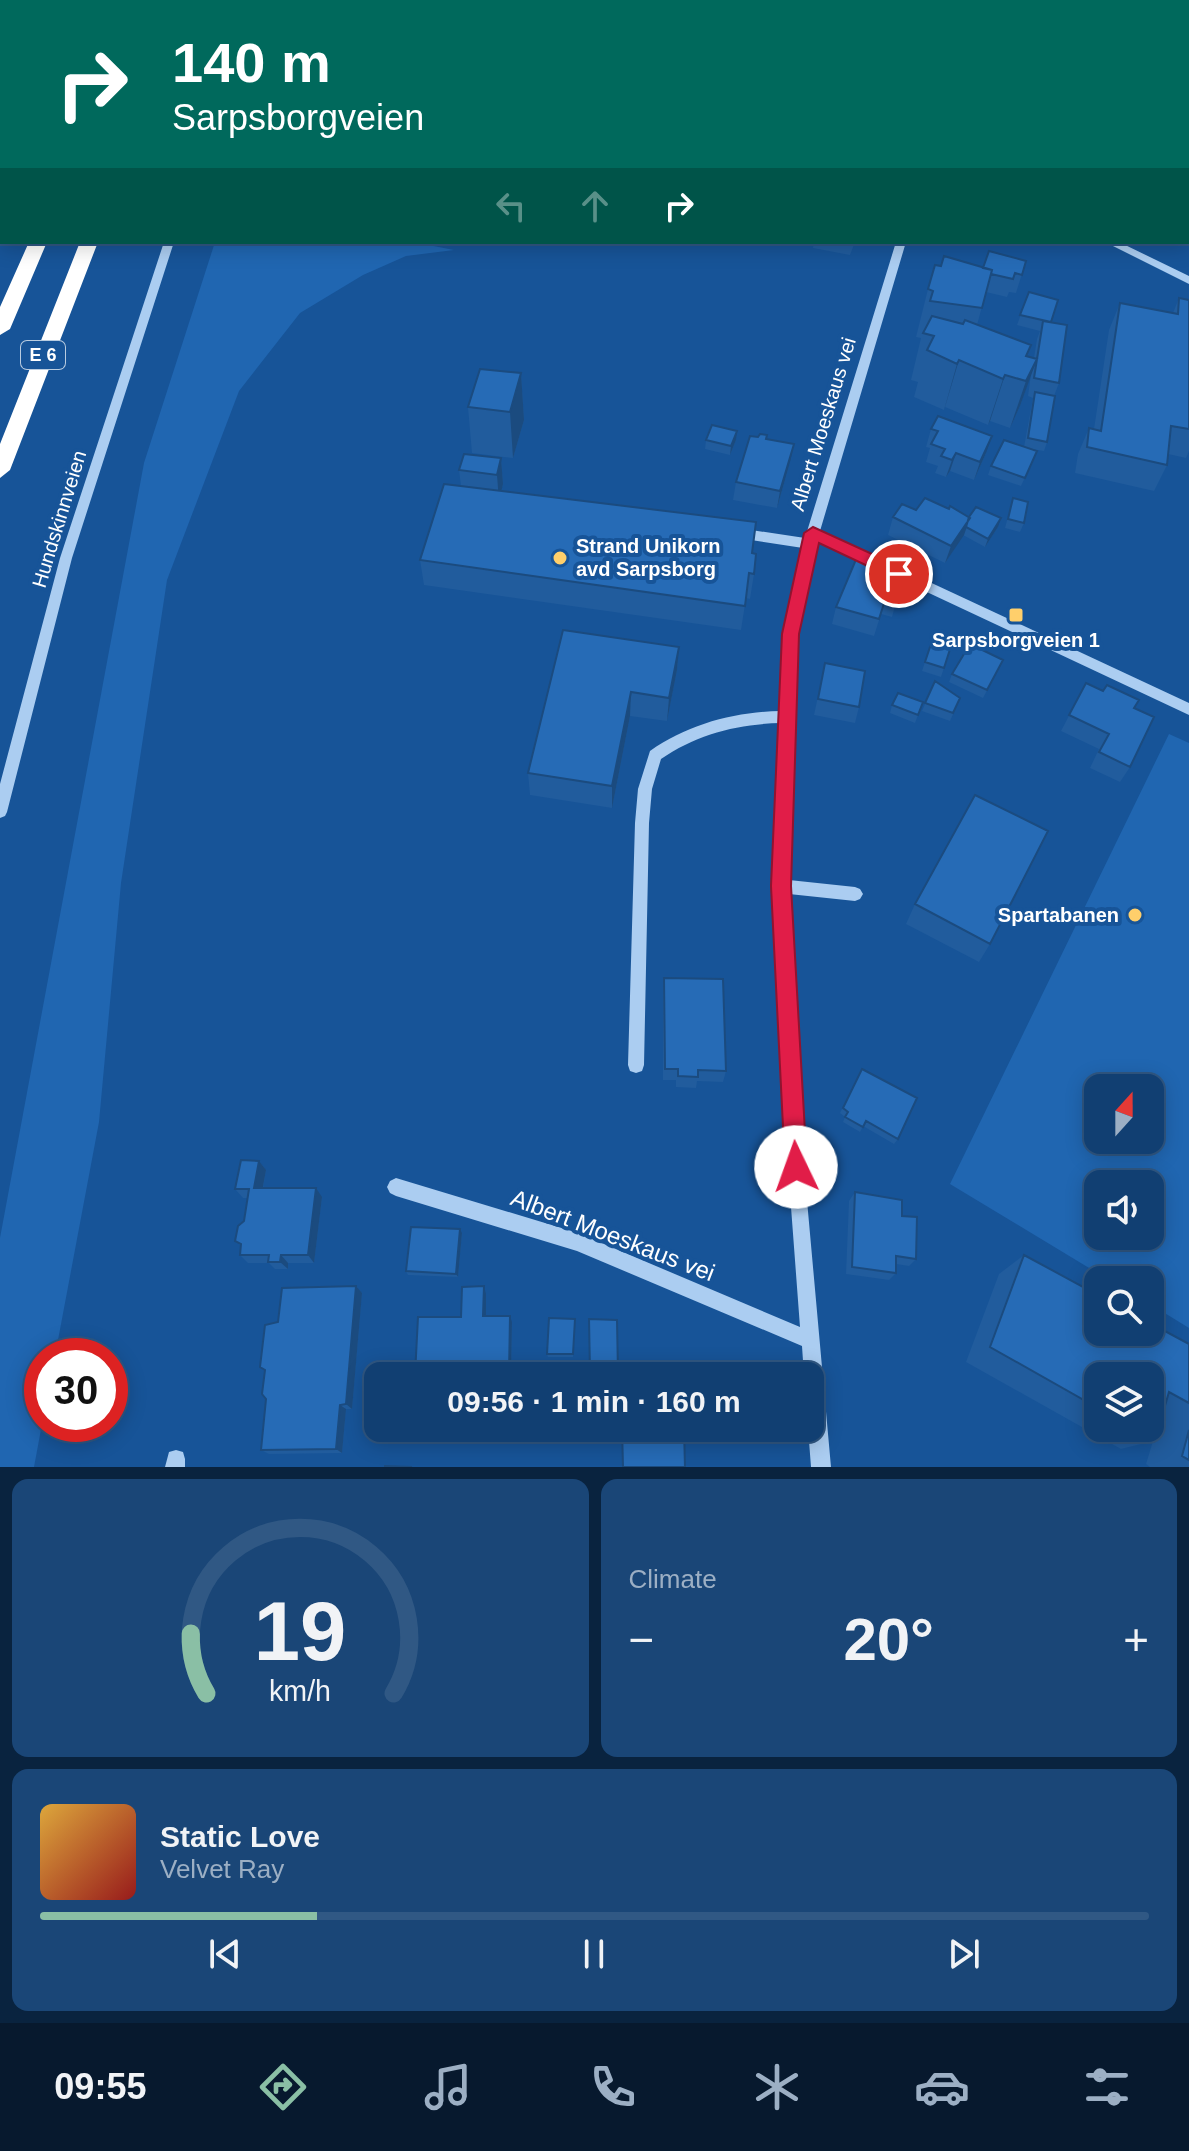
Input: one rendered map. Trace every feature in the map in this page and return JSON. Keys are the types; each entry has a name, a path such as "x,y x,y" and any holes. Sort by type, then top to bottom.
{"highway":[{"name":"E 6","path":"0,329 37,244"},
{"name":"E 6","path":"0,470 88,244"}],"street":[{"name":"Hundskinnveien","path":"0,812 66,558 168,244"},
{"name":"Albert Moeskaus vei","path":"821,1467 809,1340 781,886 791,634 812,539 900,244"},
{"path":"1114,244 1189,280"},
{"path":"721,530 812,539 1189,709"},
{"path":"636,1065 642,823 645,789 655,755 693,733 764,716 787,717"},
{"path":"781,886 855,894"},
{"name":"Albert Moeskaus vei","path":"396,1187 578,1242 809,1340"}],"shaded area":[{"path":"214,244 423,244 454,250 406,256 363,275 300,313 239,391 167,580 121,883 99,1122 58,1338 24,1338 24,1442 39,1442 34,1467 0,1467 0,1238 144,463"},
{"name":"Spartabanen","path":"1169,734 1189,743 1189,1328 1164,1313 1164,1266 1086,1266 950,1184"}],"building":[{"path":"989,251 1026,261 1022,275 1015,273 1013,279 991,274 992,270 983,268"},
{"path":"944,256 992,270 982,308 930,301 933,291 928,289 935,265 941,266"},
{"path":"1029,292 1058,300 1051,322 1020,315"},
{"path":"1179,298 1189,300 1189,429 1171,426 1167,465 1087,447 1089,428 1101,431 1120,303 1178,314"},
{"path":"932,316 963,324 965,320 1031,345 1026,356 1037,359 1026,381 1005,375 1003,379 927,350 934,336 923,333"},
{"path":"1043,321 1067,325 1059,383 1034,378"},
{"path":"480,369 521,373 510,412 468,407"},
{"path":"1035,392 1055,396 1047,442 1028,438"},
{"path":"938,416 992,436 980,462 956,453 952,460 941,456 945,449 931,444 938,431 931,429"},
{"path":"712,425 737,431 731,446 706,440"},
{"path":"760,434 767,435 766,439 794,444 780,491 736,482 750,436 758,437"},
{"path":"1004,440 1037,451 1025,478 991,466"},
{"path":"464,454 501,458 497,475 459,470"},
{"path":"444,484 756,522 752,553 756,554 754,574 749,573 745,606 420,560"},
{"path":"925,498 949,509 950,506 970,518 951,546 893,517 902,504 916,510"},
{"path":"1013,498 1028,502 1024,523 1008,519"},
{"path":"976,507 1001,518 988,539 966,527"},
{"path":"857,557 897,575 894,586 900,588 897,600 886,597 879,619 836,607"},
{"path":"563,630 679,647 669,698 631,692 612,786 528,773"},
{"path":"932,641 951,646 944,668 925,662"},
{"path":"970,644 1003,660 987,690 952,674"},
{"path":"825,663 865,671 859,707 818,699"},
{"path":"935,681 960,698 953,713 925,703"},
{"path":"1086,683 1103,691 1107,685 1139,700 1134,708 1154,717 1130,767 1099,752 1109,734 1069,715"},
{"path":"898,693 923,702 918,715 892,705"},
{"path":"975,795 1048,831 990,944 915,904"},
{"path":"664,978 723,979 726,1071 698,1070 698,1077 678,1076 678,1069 665,1069"},
{"path":"862,1069 917,1098 898,1139 866,1121 863,1127 845,1117 848,1112 843,1108"},
{"path":"241,1160 259,1161 254,1188 316,1188 308,1255 281,1255 280,1262 268,1262 269,1255 240,1255 241,1244 235,1241 238,1226 244,1221 249,1189 235,1189"},
{"path":"855,1192 902,1200 902,1216 917,1217 916,1259 896,1256 896,1273 852,1267"},
{"path":"411,1227 460,1229 456,1274 406,1271"},
{"path":"1024,1255 1084,1287 1084,1346 1164,1346 1164,1331 1189,1344 1189,1403 1169,1392 1164,1409 1164,1362 1084,1362 1084,1400 990,1347"},
{"path":"356,1286 346,1404 340,1405 336,1449 261,1450 266,1399 262,1394 265,1370 260,1367 265,1325 278,1322 282,1288"},
{"path":"484,1286 483,1316 510,1316 509,1362 416,1362 418,1317 461,1317 462,1287"},
{"path":"549,1318 575,1319 573,1354 547,1354"},
{"path":"589,1319 617,1320 618,1362 590,1362"},
{"path":"1189,1430 1189,1460 1182,1456"},
{"path":"622,1442 684,1442 685,1467 623,1467"}],"place":[{"name":"Strand Unikorn avd Sarpsborg","path":"560,558"},
{"name":"Sarpsborgveien 1","path":"1016,615"},
{"name":"Spartabanen","path":"1135,915"}],"route":[{"path":"796,1167 781,886 791,634 813,533 899,574"}]}
